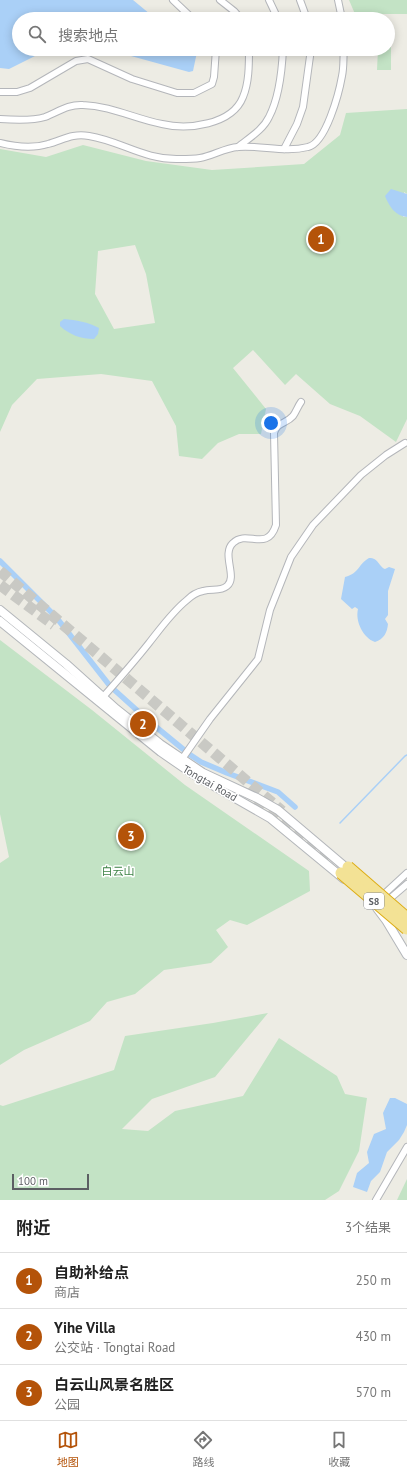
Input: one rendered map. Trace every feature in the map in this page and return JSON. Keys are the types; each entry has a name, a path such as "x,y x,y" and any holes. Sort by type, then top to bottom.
{"highway":[{"name":"S8","path":"407,918 345,870 407,929"}],"main road":[{"name":"Tongtai Road","path":"0,610 66,664 132,722 182,760 203,773 257,798 281,812 384,899 394,911 407,935"},
{"name":"Tongtai Road","path":"0,621 161,752 193,774 264,814 287,831 378,909 407,955"}],"street":[{"path":"172,0 185,12"},
{"path":"220,0 235,12"},
{"path":"270,0 275,12"},
{"path":"300,0 304,12"},
{"path":"338,0 341,12"},
{"path":"0,92 17,92 30,88 76,61 88,59 138,81 177,93 194,93 212,84 216,56"},
{"path":"0,119 32,119 46,117 63,108 81,104 101,107 163,125 203,125 222,119 235,110 243,98 247,83 249,56"},
{"path":"238,147 257,132 269,117 278,92 283,56"},
{"path":"284,149 294,130 303,107 310,56"},
{"path":"0,143 14,146 32,147 48,144 70,135 88,135 153,157 178,159 201,158 238,147 284,149 310,147 317,143 328,123 337,98 342,75 343,56"},
{"path":"103,697 134,662 170,616 188,599 203,591 218,590 227,586 231,578 229,555 231,546 234,542 239,539 261,540 268,538 273,532 276,525 275,428 279,424 292,418 301,402"},
{"path":"182,760 210,719 258,659 270,610 288,564 291,557 313,525 361,475 386,455 405,443"},
{"path":"384,899 407,873"},
{"path":"384,899 407,884"},
{"path":"376,1200 407,1148"}],"green space":[{"path":"349,0 407,0 407,14 395,14 395,12 354,12"},
{"path":"378,56 391,56 391,70 377,70"},
{"path":"407,109 407,194 404,192 403,217 407,217 407,419 396,442 360,416 330,404 296,374 285,385 253,350 233,368 266,409 261,434 239,434 218,443 202,459 179,456 176,426 152,381 101,374 37,379 12,405 0,432 0,149 46,157 83,145 146,161 212,170 304,164 340,135 346,113","holes":["135,245 146,274 155,323 114,329 95,294 98,251"]},
{"name":"白云山","path":"0,640 92,710 185,785 309,871 310,891 247,925 230,920 216,930 228,947 211,963 164,970 135,994 107,1002 90,1021 24,1050 0,1065 0,863 9,857 0,814"},
{"path":"268,1013 215,1077 152,1099 122,1129 148,1131 175,1111 243,1096 279,1038 337,1076 345,1094 367,1098 359,1151 339,1191 325,1200 0,1200 0,1105 3,1106 114,1070 125,1036"},
{"path":"407,1179 407,1200 397,1200"}],"water":[{"path":"0,0 133,0 148,12 12,12 12,56 35,56 9,69 0,68"},
{"path":"131,56 196,56 193,71 189,72"},
{"path":"391,189 407,194 407,217 396,213 388,203 385,196"},
{"path":"64,319 95,326 99,328 98,334 94,339 72,334 60,326 60,322"},
{"path":"369,558 375,559 385,569 389,567 395,569 388,591 388,615 385,619 388,624 387,630 383,637 375,642 367,637 361,628 357,614 358,609 355,607 352,609 341,599 345,577 354,573 365,560"},
{"path":"390,1098 395,1098 407,1104 407,1125 399,1140 387,1152 380,1172 371,1181 367,1192 353,1187 357,1173 369,1163 367,1152 374,1134 386,1129 383,1113"}],"waterway":[{"path":"0,561 56,617 110,686 150,722 201,762 278,792 295,807"},
{"path":"340,823 407,755"}],"tunnel":[{"path":"0,571 282,811"},
{"path":"0,585 54,625"},
{"path":"257,799 328,861"}],"place":[{"name":"自助补给点","path":"321,239"},
{"name":"Yihe Villa","path":"143,724"},
{"name":"白云山风景名胜区","path":"131,836"}]}
